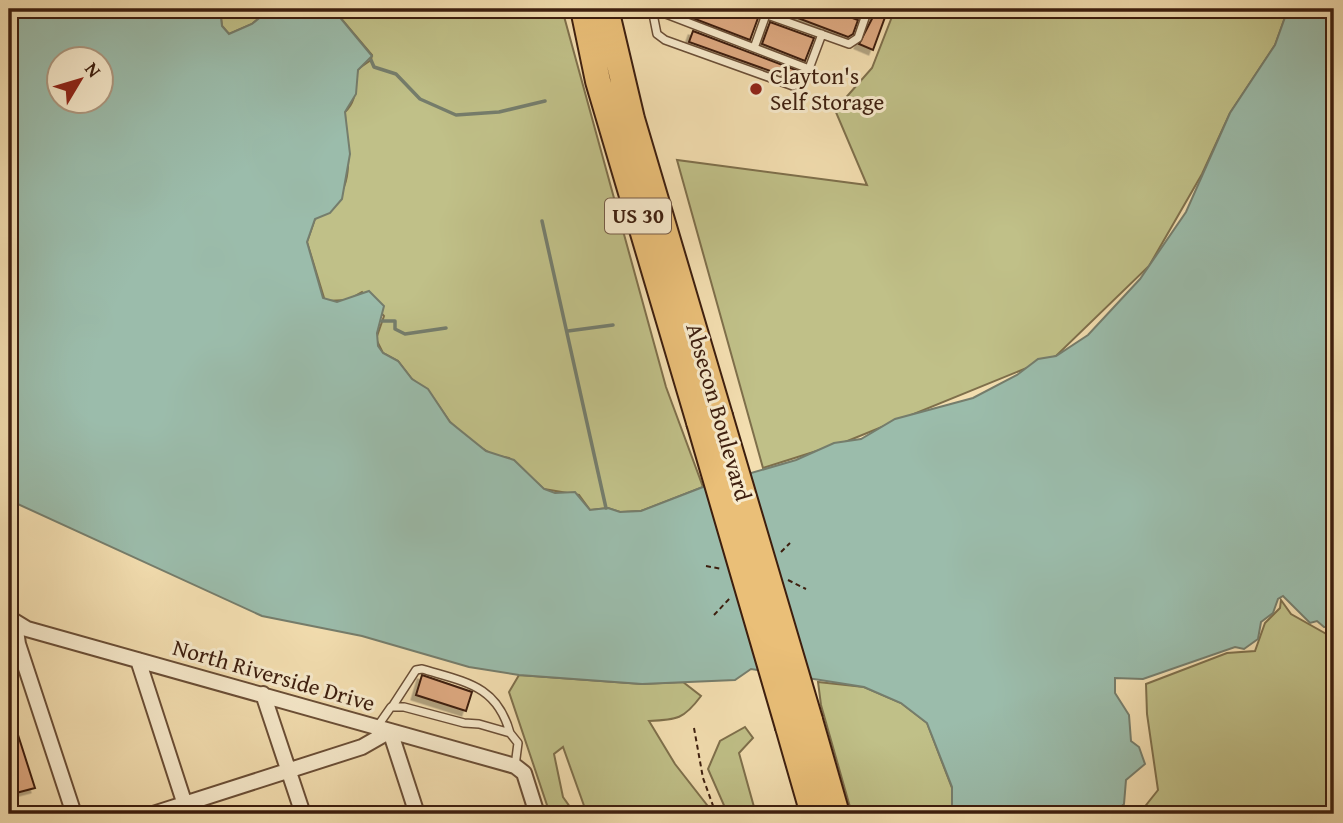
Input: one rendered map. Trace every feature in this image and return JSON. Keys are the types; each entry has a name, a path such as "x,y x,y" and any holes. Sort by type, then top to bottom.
{"highway":[{"name":"Absecon Boulevard","path":"583,9 598,81 709,419 799,723 837,814"},
{"name":"Absecon Boulevard","path":"606,9 709,419"},
{"path":"619,9 624,89"},
{"name":"Absecon Boulevard","path":"799,723 813,814"}],"street":[{"name":"North Riverside Drive","path":"11,625 515,766"},
{"path":"11,625 74,814"},
{"path":"138,660 186,809"},
{"path":"263,694 303,814"},
{"path":"153,814 186,809 362,747 383,729 417,814"},
{"path":"515,766 526,778 537,814"}],"lane":[{"path":"652,9 809,69"},
{"path":"652,9 657,34 683,47 793,86 804,82 822,34"},
{"path":"751,9 767,11 849,44 855,42 867,10 857,9"},
{"path":"754,48 767,11"},
{"path":"383,729 384,713 392,707 416,670 422,669 477,685 493,699 518,743 520,751 515,766"},
{"path":"392,707 479,724 510,733"}],"path":[{"path":"694,728 703,778 716,814"}],"green space":[{"path":"220,9 270,9 252,24 229,34 222,26"},
{"path":"333,9 562,9 666,387 703,487 641,511 620,512 608,508 590,510 579,495 544,489 509,458 493,455 469,440 398,361 383,353 376,339 384,316 362,292 348,300 325,301 307,242 315,219 330,208 345,184 348,158 345,112 354,97 358,69 371,60 372,55"},
{"path":"895,9 1288,9 1275,45 1230,113 1202,174 1149,266 1056,356 845,442 763,468 677,160 867,185 835,110 872,68"},
{"path":"1281,600 1291,614 1330,636 1334,635 1334,814 1139,814 1158,790 1147,714 1146,684 1227,653 1255,651 1265,623 1280,608"},
{"path":"519,675 642,684 683,682 701,696 695,704 679,717 649,721 675,764 714,814 587,814 563,747 554,754 563,797 575,814 550,814 509,692"},
{"path":"818,682 864,687 901,703 927,723 952,788 952,814 852,814 821,705"},
{"path":"745,727 753,738 739,753 754,807 726,810 708,769 720,741"}],"shaded area":[{"path":"9,9 220,9 222,26 229,34 252,24 270,9 333,9 372,56 358,70 356,94 345,112 350,154 342,199 330,213 315,219 307,242 323,298 337,302 369,291 384,306 377,333 378,346 383,353 398,361 412,379 428,389 450,422 486,451 514,460 544,489 555,493 575,492 590,510 608,508 620,512 641,511 703,487 796,460 834,443 861,439 895,419 973,398 1017,375 1038,359 1056,356 1088,335 1140,279 1186,212 1230,113 1275,45 1288,9 1334,9 1334,627 1324,627 1317,621 1310,623 1283,596 1278,599 1273,613 1261,622 1258,639 1244,649 1235,647 1143,679 1115,678 1115,693 1129,715 1131,741 1139,747 1145,764 1126,780 1124,804 1113,814 952,814 952,787 927,723 901,703 864,687 751,669 735,680 642,684 519,675 469,667 362,636 262,616 9,500"}],"building":[{"path":"669,9 745,9 747,13 758,18 750,40"},
{"path":"774,9 828,9 858,20 853,34 848,37"},
{"path":"877,9 888,9 873,50 859,44"},
{"path":"770,22 814,38 805,61 762,44"},
{"path":"693,31 801,72 799,77 793,79 689,42"},
{"path":"422,675 472,692 466,711 416,695"},
{"path":"11,713 35,788 16,793 9,770"}],"waterway":[{"path":"371,60 374,67 396,74 420,99 456,115 499,112 545,101"},
{"path":"542,221 606,508"},
{"path":"382,321 395,321 395,329 405,334 446,328"},
{"path":"568,331 613,325"}],"place":[{"name":"Clayton's Self Storage","path":"756,89"}]}
